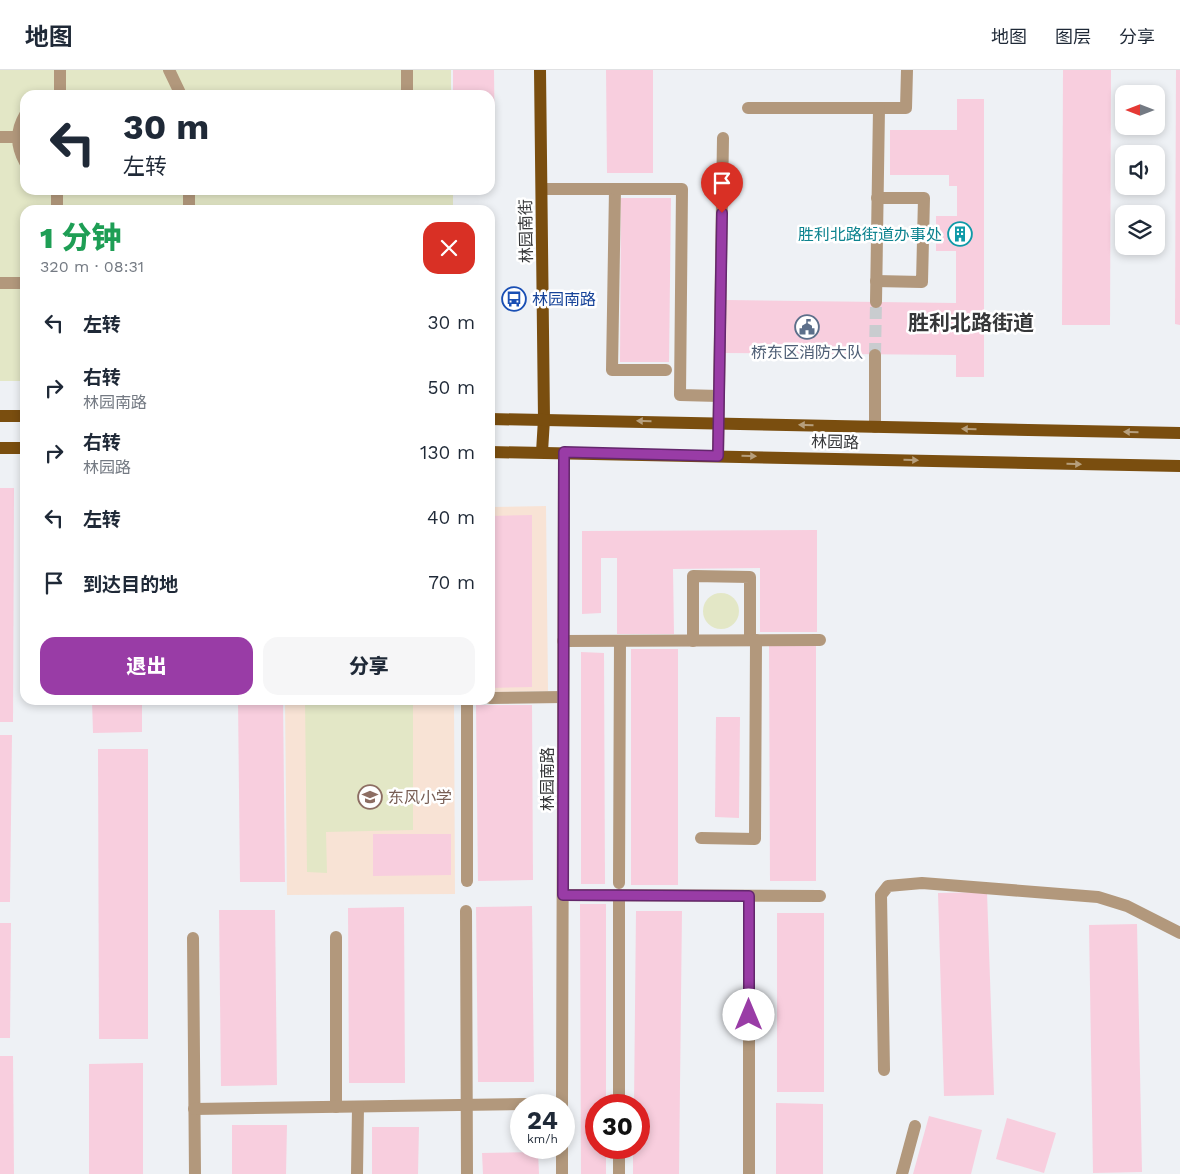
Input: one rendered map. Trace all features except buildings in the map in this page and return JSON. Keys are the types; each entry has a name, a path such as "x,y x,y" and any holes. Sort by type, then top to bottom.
{"main road":[{"name":"林园南街","path":"540,70 544,419 542,452"},
{"path":"0,416 20,416"},
{"name":"林园路","path":"495,419 1180,433"},
{"path":"0,448 20,448"},
{"name":"林园路","path":"495,452 1180,466"}],"street":[{"path":"60,70 60,90"},
{"path":"169,70 178,90"},
{"path":"407,70 408,90"},
{"path":"748,108 906,108 907,70"},
{"path":"876,302 879,108"},
{"path":"20,123 17,137 20,152"},
{"path":"0,137 17,137"},
{"path":"718,456 723,138"},
{"path":"542,188 682,189 680,395 719,396"},
{"path":"615,189 612,370 666,370"},
{"path":"876,281 922,282 924,198 877,198"},
{"path":"0,283 20,283"},
{"path":"875,354 875,427"},
{"name":"林园南路","path":"562,1094 564,452"},
{"path":"693,641 693,576 750,577 753,640 755,839 701,838"},
{"path":"563,642 820,640"},
{"path":"619,1094 620,641"},
{"path":"495,698 563,697"},
{"path":"467,705 467,881"},
{"path":"884,1070 881,895 888,886 922,884 1098,897 1127,906 1180,933"},
{"path":"563,895 619,889 749,896 820,896"},
{"path":"749,896 749,1174"},
{"path":"466,910 467,1174"},
{"path":"336,937 336,1106"},
{"path":"193,938 195,1174"},
{"path":"194,1109 510,1104"},
{"path":"357,1174 358,1106"},
{"path":"902,1174 915,1126"},
{"path":"562,1159 562,1174"},
{"path":"619,1159 619,1174"}],"shaded area":[{"path":"546,506 548,691 495,692 495,507"},
{"name":"东风小学","path":"285,705 454,705 455,894 287,895"}],"green space":[{"path":"0,70 451,70 451,90 20,90 20,195 453,195 453,205 20,205 20,381 0,381"},
{"path":"721,593 734,598 739,611 734,624 721,629 708,624 703,611 708,598"},
{"path":"305,705 413,705 413,830 326,832 327,873 307,872"}],"tunnel":[{"path":"875,355 876,302"}],"place":[{"name":"胜利北路街道办事处","path":"960,234"},
{"name":"林园南路","path":"514,299"},
{"name":"桥东区消防大队","path":"807,327"},
{"name":"东风小学","path":"370,797"}],"district":[{"name":"胜利北路街道","path":"971,322"}],"route":[{"path":"722,213 718,456 564,452 563,895 749,896 749,1015"}]}
